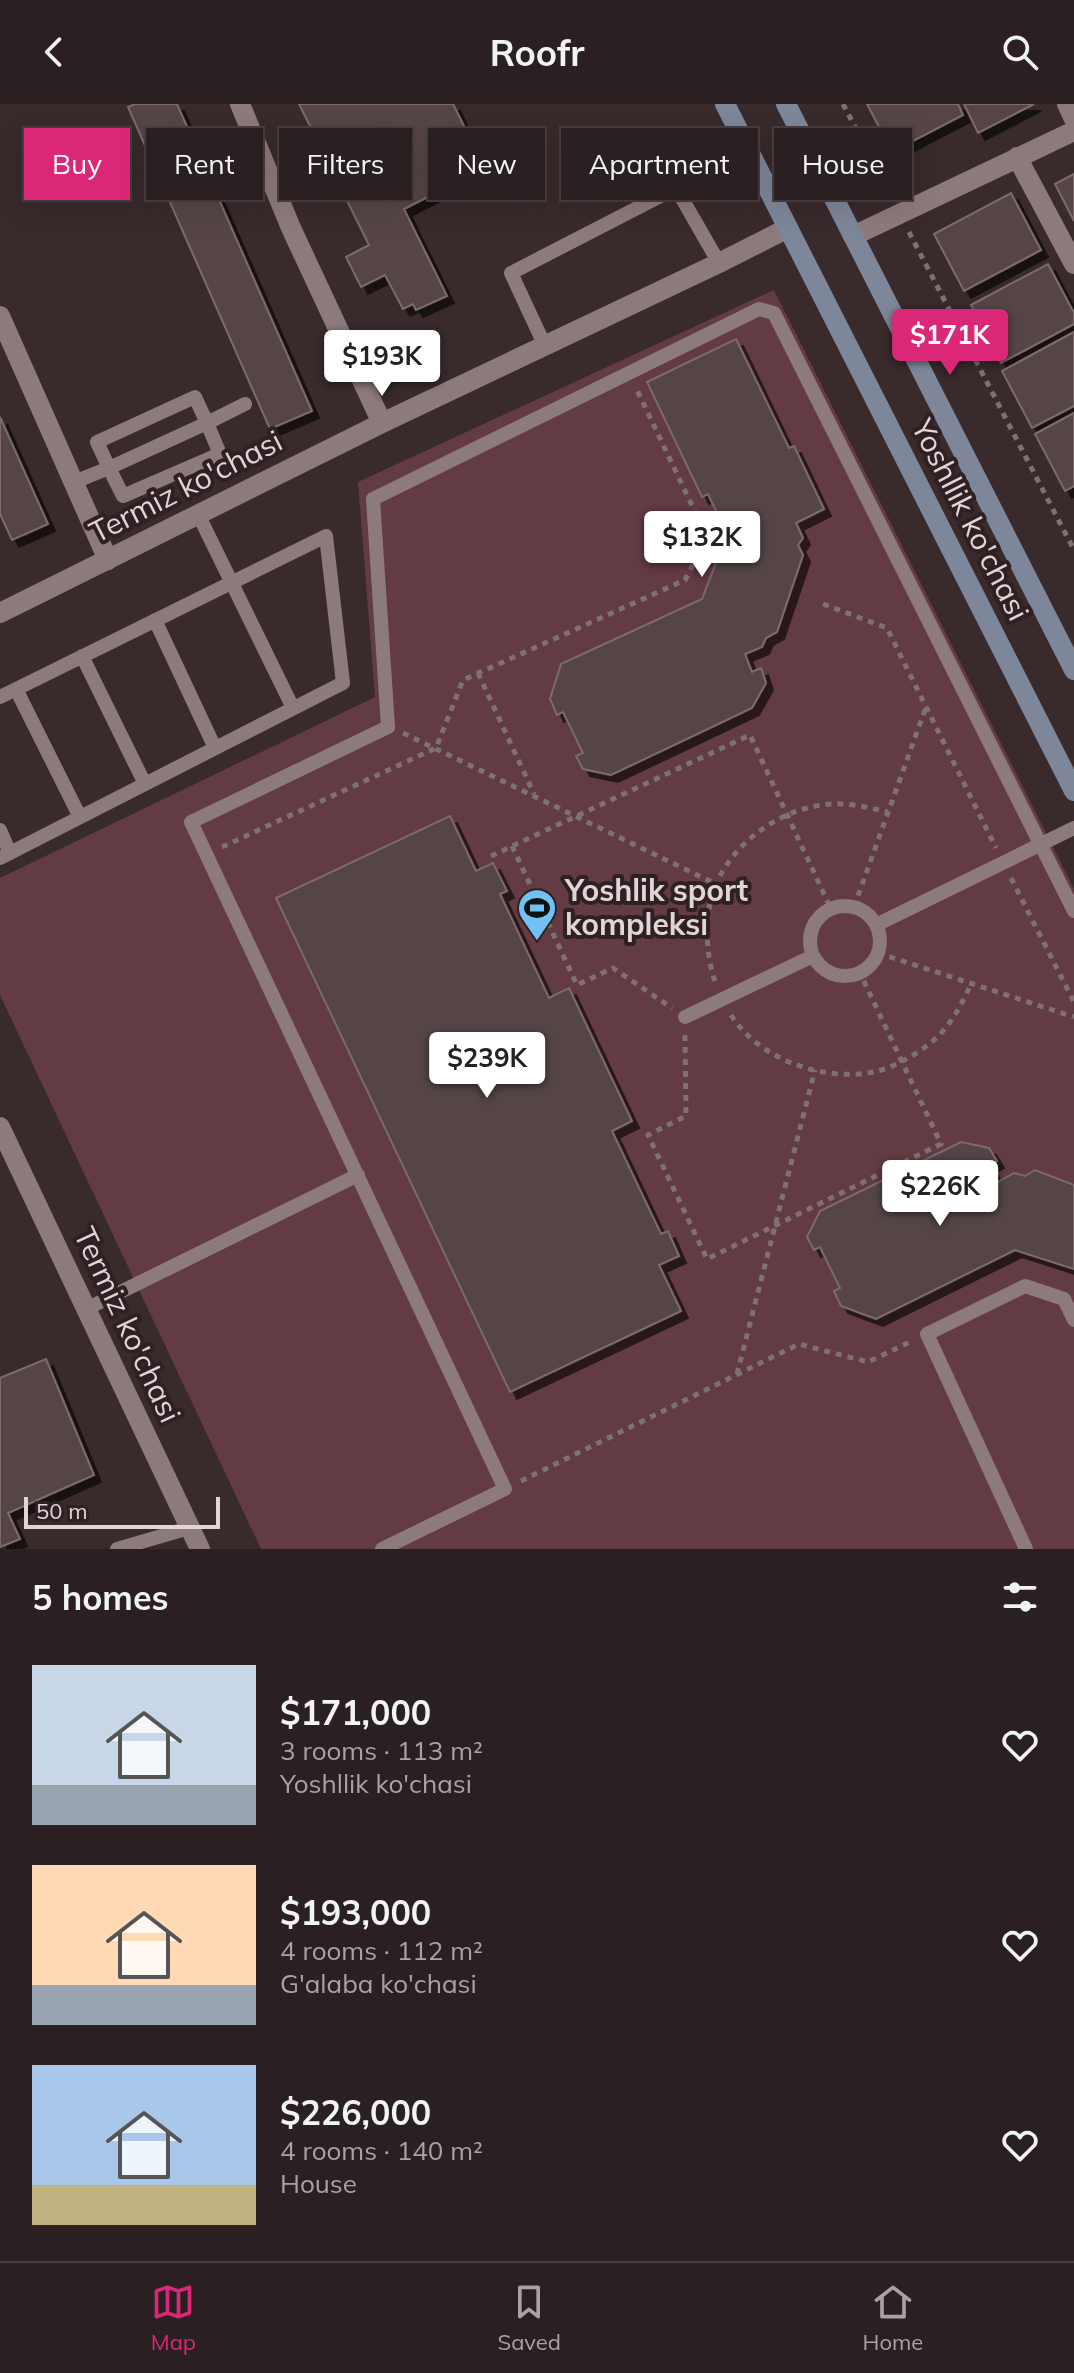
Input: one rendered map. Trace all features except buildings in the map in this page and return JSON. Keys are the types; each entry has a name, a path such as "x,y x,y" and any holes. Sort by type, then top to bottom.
{"main road":[{"name":"Yoshllik ko'chasi","path":"725,104 1074,791"},
{"name":"Yoshllik ko'chasi","path":"786,104 1074,670"}],"street":[{"path":"240,104 291,228 382,423"},
{"path":"1067,104 1074,119"},
{"path":"853,236 1074,131"},
{"path":"1017,157 1074,264"},
{"name":"Termiz ko'chasi","path":"0,613 382,423 788,228"},
{"path":"0,316 108,560"},
{"name":"Termiz ko'chasi","path":"0,1127 200,1549"}],"lane":[{"path":"545,346 511,273 676,188 719,263"},
{"path":"382,1549 505,1489 191,822 388,727 373,499 759,309 774,313 1074,911"},
{"path":"195,397 220,454 123,496 109,468 97,442 195,397"},
{"path":"74,482 245,404"},
{"path":"199,516 293,708"},
{"path":"0,697 326,536 343,683 5,855 0,830"},
{"path":"155,620 215,748"},
{"path":"82,656 145,784"},
{"path":"16,689 80,817"},
{"path":"876,925 1074,828"},
{"path":"854,907 869,915 876,925 880,936 878,953 870,967 860,973 839,976 819,965 813,956 811,932 816,921 831,909 854,907"},
{"path":"685,1017 813,956"},
{"path":"86,1309 358,1175"},
{"path":"1026,1549 927,1334 1025,1286 1064,1299 1074,1320"},
{"path":"117,1549 189,1528"}],"path":[{"path":"843,104 1074,550"},
{"path":"208,854 436,748 463,680 685,580 707,537 628,373"},
{"path":"823,604 887,628 1074,1002"},
{"path":"478,673 534,795"},
{"path":"854,907 926,707"},
{"path":"388,727 716,884"},
{"path":"491,856 750,735 831,909"},
{"path":"512,846 577,985 613,968 685,1017 686,1116 648,1135 707,1259 941,1144 860,973"},
{"path":"878,953 1074,1017"},
{"path":"737,1375 815,1070"},
{"path":"505,1489 799,1344 868,1362 927,1334"}],"shaded area":[{"name":"Yoshlik sport kompleksi","path":"774,290 1074,889 1074,1549 261,1549 0,995 0,878 375,697 358,482"}],"place":[{"name":"Yoshlik sport kompleksi","path":"537,942"}]}
